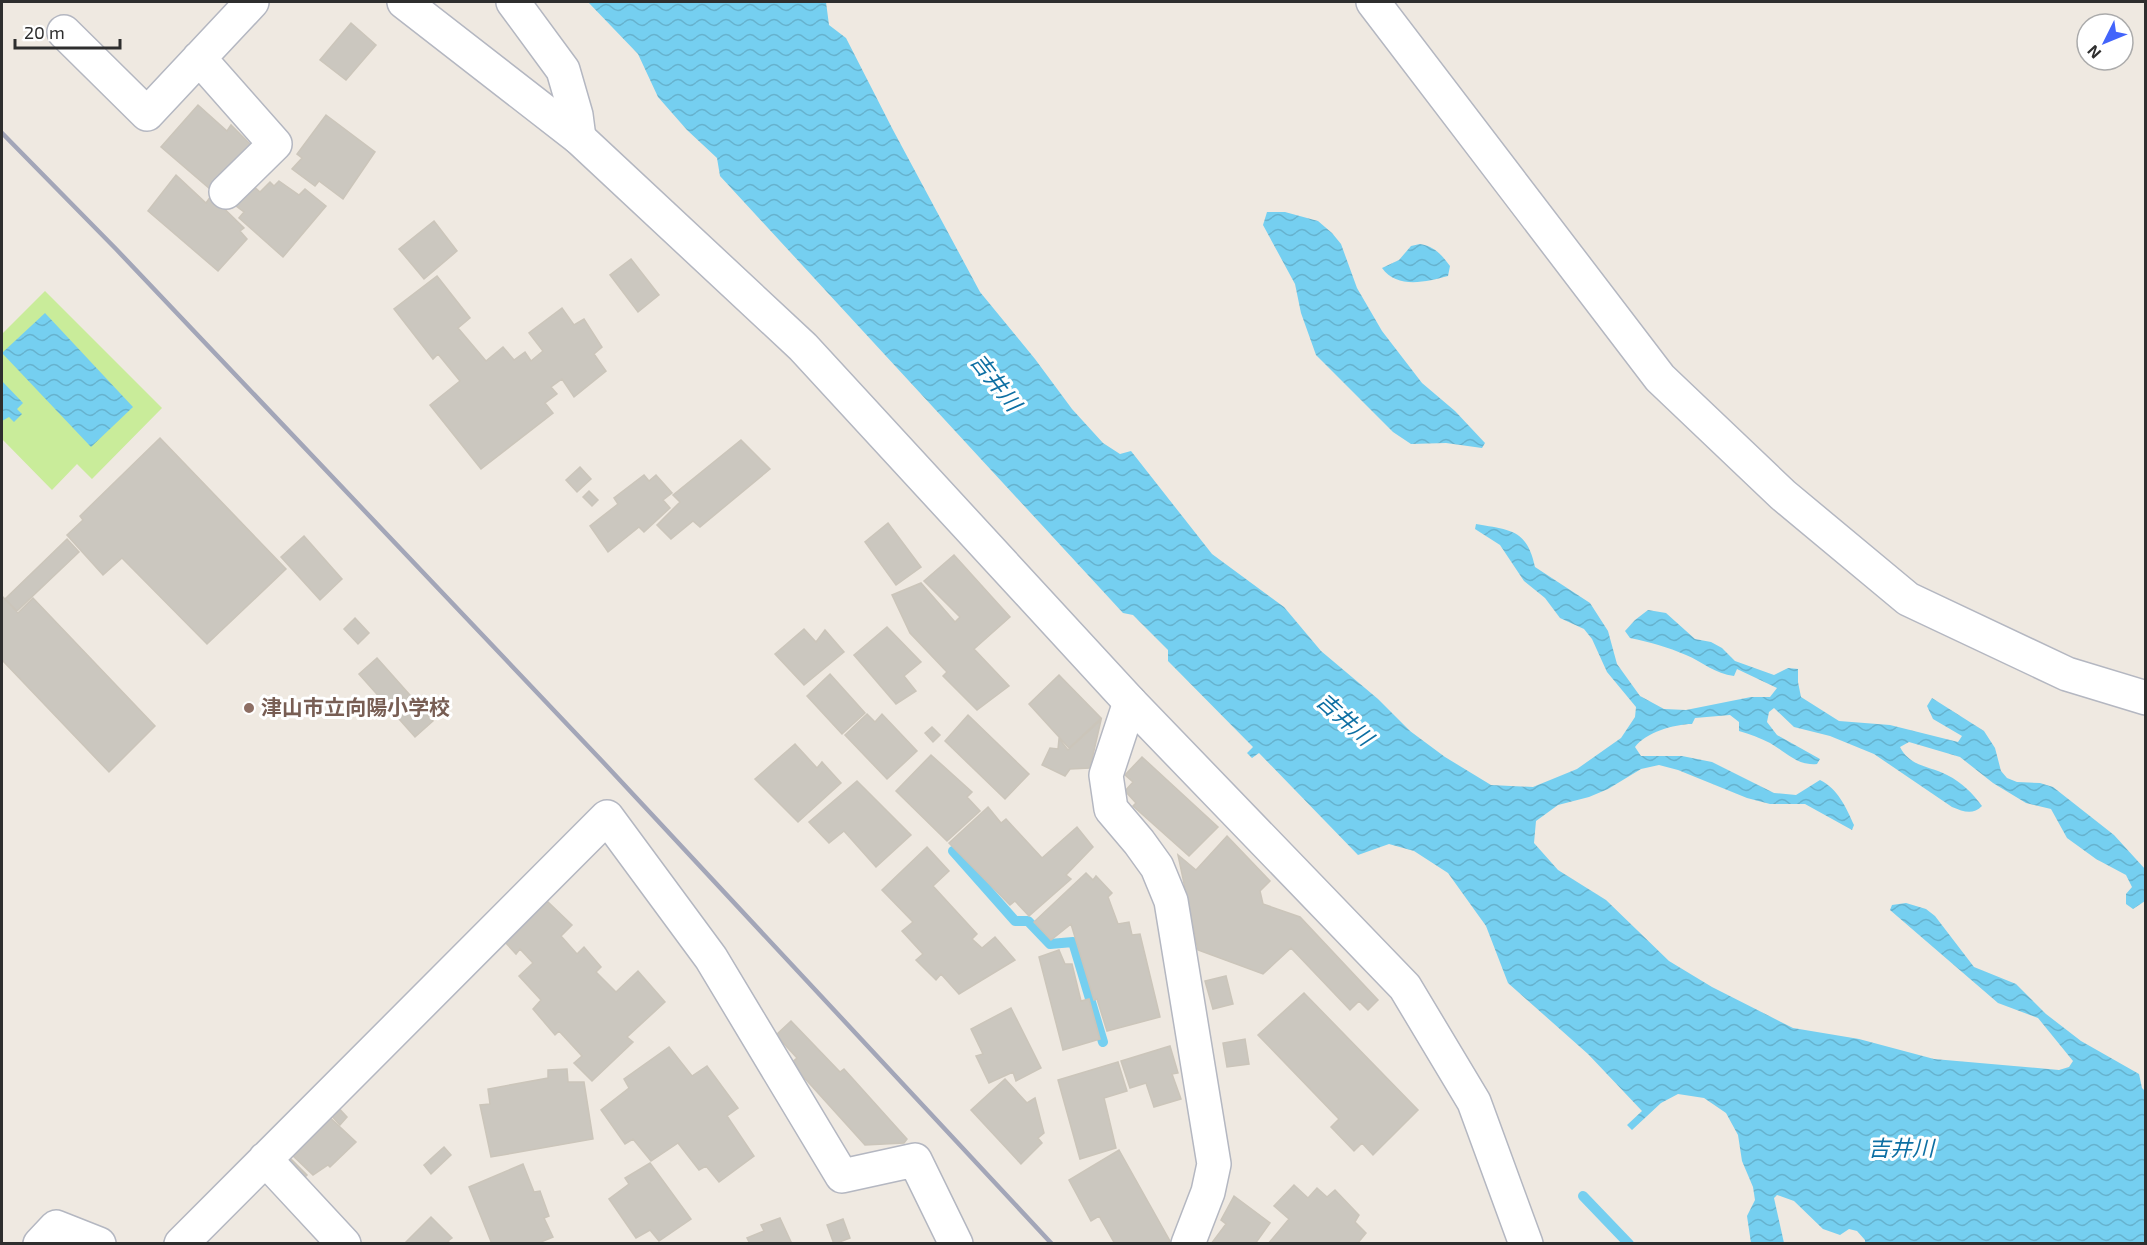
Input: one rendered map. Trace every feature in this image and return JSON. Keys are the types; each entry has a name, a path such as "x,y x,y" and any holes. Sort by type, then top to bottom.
{"street":[{"path":"64,32 147,114 252,2"},
{"path":"404,2 579,138 803,347 1130,702 1405,987 1474,1102 1528,1238"},
{"path":"513,2 563,70 576,114 579,138"},
{"path":"1373,2 1660,378 1783,495 1908,599 2067,674 2145,698"},
{"path":"200,58 275,144 226,192"},
{"path":"1130,702 1106,775 1111,809 1157,867 1171,901 1214,1164 1208,1192 1188,1244"},
{"path":"181,1244 607,817 711,958 842,1176 915,1160 956,1244"},
{"path":"265,1159 344,1244"},
{"path":"40,1244 56,1227 99,1244"}],"green space":[{"path":"45,291 162,408 92,479 77,464 52,490 2,439 2,334"}],"water":[{"name":"吉井川","path":"588,2 826,2 829,25 846,38 980,292 1035,359 1072,409 1103,443 1120,454 1131,451 1212,554 1284,607 1321,651 1378,699 1410,731 1445,757 1491,785 1533,787 1577,769 1621,738 1635,717 1636,707 1607,672 1592,639 1584,629 1560,618 1545,598 1524,581 1500,545 1475,529 1476,524 1508,530 1522,538 1532,554 1535,567 1590,603 1608,631 1617,664 1640,696 1664,709 1686,710 1751,697 1770,697 1777,688 1737,669 1734,676 1727,675 1672,650 1630,638 1625,631 1648,610 1666,613 1695,639 1711,642 1722,648 1735,661 1774,675 1788,668 1798,669 1801,697 1839,721 1890,725 1958,742 1962,736 1933,719 1927,706 1932,698 1984,731 1995,748 2001,771 2007,778 2017,782 2040,783 2053,787 2114,835 2145,869 2145,901 2133,909 2126,904 2126,894 2132,887 2126,875 2096,859 2067,838 2051,809 2026,803 1993,783 1960,757 1909,742 1900,747 1909,759 1947,775 1967,789 1982,806 1972,812 1952,807 1874,754 1830,736 1794,727 1774,708 1769,712 1767,722 1777,735 1820,759 1817,764 1798,761 1770,743 1739,731 1739,722 1730,715 1695,718 1692,724 1669,728 1653,734 1635,747 1641,756 1682,756 1712,762 1774,793 1796,795 1820,780 1832,788 1841,799 1854,825 1852,830 1805,804 1770,804 1747,798 1678,770 1659,765 1641,769 1608,789 1589,797 1558,805 1536,821 1534,843 1558,870 1606,900 1669,961 1712,987 1793,1028 1859,1039 1934,1059 2059,1070 2069,1067 2073,1061 2038,1018 1998,1003 1890,910 1892,905 1906,903 1926,909 1935,916 1974,967 2016,984 2046,1014 2081,1041 2139,1074 2142,1088 2146,1092 2145,1243 1865,1243 1857,1231 1849,1229 1840,1235 1823,1229 1794,1201 1777,1195 1774,1198 1784,1243 1751,1243 1747,1216 1755,1200 1753,1187 1742,1161 1738,1135 1726,1113 1704,1098 1678,1094 1661,1103 1632,1130 1627,1125 1642,1111 1588,1054 1508,983 1486,926 1448,873 1414,851 1389,844 1358,855 1259,753 1252,758 1247,753 1253,747 1168,661 1168,650 1133,615 1123,613 720,176 717,158 687,130 658,97 638,54"},
{"path":"1267,212 1285,212 1318,221 1332,233 1341,244 1357,288 1382,331 1422,383 1455,411 1485,443 1482,448 1446,443 1411,444 1393,432 1316,355 1301,313 1295,284 1263,225"},
{"path":"1420,244 1437,251 1450,266 1448,276 1412,282 1396,279 1382,268 1399,260 1411,246"},
{"path":"45,313 133,407 91,447 2,353"},
{"path":"2,381 23,403 17,409 22,414 14,422 9,417 2,421"}],"building":[{"path":"351,23 376,45 346,80 320,60"},
{"path":"198,105 227,131 231,125 251,145 210,189 161,147"},
{"path":"326,115 375,152 343,199 319,181 315,186 292,169 302,158 297,154"},
{"path":"176,175 206,203 211,196 244,228 240,231 247,239 218,271 148,211"},
{"path":"279,181 299,195 305,189 326,206 283,257 239,218 244,212 236,206 253,186 260,192 270,182 274,186"},
{"path":"434,221 457,251 424,279 399,249"},
{"path":"631,259 659,295 638,312 610,275"},
{"path":"437,276 470,318 458,328 486,361 503,347 514,360 525,352 531,361 543,351 529,333 562,308 574,325 584,319 602,347 594,354 606,371 574,397 562,379 551,387 557,394 545,403 553,413 481,469 430,405 460,381 438,354 433,359 394,309"},
{"path":"160,438 286,569 207,644 122,558 103,575 67,535 83,520 80,516"},
{"path":"741,440 770,469 700,527 693,521 671,539 657,525 680,502 673,495"},
{"path":"580,467 591,479 577,492 566,480"},
{"path":"644,475 649,481 656,475 672,493 663,500 670,508 644,532 639,527 608,552 590,526 618,504 614,498"},
{"path":"589,491 598,500 592,506 583,497"},
{"path":"888,523 921,567 896,585 865,542"},
{"path":"304,536 342,579 320,600 281,557"},
{"path":"67,539 79,552 17,611 5,599"},
{"path":"954,555 1010,617 974,649 1009,686 977,710 943,676 947,672 910,633 892,595 921,583 955,622 960,617 924,581"},
{"path":"2,596 18,613 33,598 155,726 109,772 2,660"},
{"path":"355,618 369,633 358,644 344,629"},
{"path":"887,627 921,662 904,676 916,691 896,704 854,655"},
{"path":"804,629 816,642 825,630 844,652 804,685 775,654"},
{"path":"377,658 433,721 415,737 359,674"},
{"path":"830,674 865,713 842,734 807,696"},
{"path":"1059,675 1101,718 1069,748 1029,704"},
{"path":"867,714 875,722 882,714 917,751 887,779 845,735"},
{"path":"968,715 1029,774 1005,799 945,741"},
{"path":"1101,720 1090,768 1070,769 1065,776 1042,765 1050,748 1058,749 1059,739 1068,750"},
{"path":"932,727 940,735 933,742 925,733"},
{"path":"795,744 817,768 822,762 841,783 798,822 755,779"},
{"path":"931,755 972,792 967,797 980,811 947,841 896,791"},
{"path":"1142,757 1218,827 1189,856 1133,806 1136,803 1125,791 1133,782 1125,775"},
{"path":"857,781 911,835 876,867 844,831 829,843 809,822"},
{"path":"988,807 1001,823 1006,819 1042,858 1077,827 1093,847 1066,875 1071,879 1029,916 1015,901 1010,905 949,843"},
{"path":"1227,836 1270,881 1260,891 1263,904 1300,917 1378,1000 1368,1010 1359,1001 1350,1010 1291,948 1263,974 1198,950 1178,855 1196,870"},
{"path":"927,847 949,871 933,886 977,934 972,939 982,948 995,937 1015,960 959,994 941,974 936,980 916,960 923,954 902,931 913,922 882,890"},
{"path":"1086,873 1093,880 1096,876 1112,893 1108,897 1118,924 1129,922 1132,935 1140,934 1160,1017 1107,1031 1097,999 1094,1000 1071,924 1051,940 1034,922"},
{"path":"547,901 572,925 561,936 577,954 584,947 601,967 596,972 616,992 638,971 665,1002 627,1037 633,1042 592,1081 574,1063 582,1056 559,1031 555,1035 533,1009 541,1000 519,976 533,963 520,949 516,954 505,942"},
{"path":"1059,950 1065,964 1072,964 1081,1001 1089,999 1100,1039 1063,1050 1039,957"},
{"path":"1226,976 1233,1004 1213,1009 1205,981"},
{"path":"1304,993 1418,1110 1373,1155 1362,1143 1354,1151 1331,1127 1339,1119 1258,1035"},
{"path":"1011,1008 1041,1068 1016,1081 1013,1072 989,1083 976,1056 983,1054 971,1029"},
{"path":"791,1021 840,1072 844,1069 907,1139 904,1143 865,1145 791,1063 797,1058 776,1035"},
{"path":"1245,1039 1249,1064 1227,1067 1223,1043"},
{"path":"1170,1046 1178,1073 1172,1074 1181,1099 1154,1107 1146,1083 1130,1088 1121,1061"},
{"path":"669,1047 692,1076 707,1066 738,1108 727,1116 754,1156 719,1182 706,1166 699,1170 678,1143 651,1161 633,1139 625,1144 601,1110 629,1088 624,1079"},
{"path":"1118,1062 1127,1091 1104,1098 1116,1148 1080,1159 1058,1080"},
{"path":"567,1069 568,1082 584,1082 593,1139 491,1157 480,1105 490,1104 488,1089 548,1078 548,1070"},
{"path":"1005,1079 1027,1103 1035,1098 1044,1133 1038,1138 1042,1143 1021,1164 971,1110"},
{"path":"334,1103 347,1117 340,1125 326,1110"},
{"path":"324,1112 356,1142 330,1167 328,1165 313,1175 291,1154"},
{"path":"444,1147 451,1155 431,1174 424,1165"},
{"path":"1119,1150 1170,1241 1166,1244 1115,1244 1099,1216 1091,1221 1069,1180"},
{"path":"290,1158 307,1175 300,1182 283,1165"},
{"path":"650,1163 691,1219 659,1241 650,1230 636,1238 609,1199 629,1184 625,1178"},
{"path":"523,1164 534,1192 540,1191 549,1216 544,1218 553,1237 536,1244 492,1244 469,1187"},
{"path":"1294,1185 1308,1198 1317,1188 1327,1197 1335,1190 1359,1215 1355,1222 1366,1233 1357,1244 1268,1244 1289,1219 1274,1206"},
{"path":"1234,1196 1270,1223 1255,1244 1211,1244 1226,1224 1221,1220"},
{"path":"431,1217 452,1238 448,1241 451,1244 404,1244"},
{"path":"780,1218 792,1244 750,1244 747,1238 764,1231 761,1225"},
{"path":"843,1219 850,1238 834,1244 827,1225"}],"waterway":[{"path":"953,851 1015,921 1028,921 1050,944 1073,942 1103,1042"},
{"path":"1583,1196 1629,1244"}],"railway":[{"path":"2,133 116,249 602,761 1052,1244"}],"place":[{"name":"津山市立向陽小学校","path":"249,708"}]}
